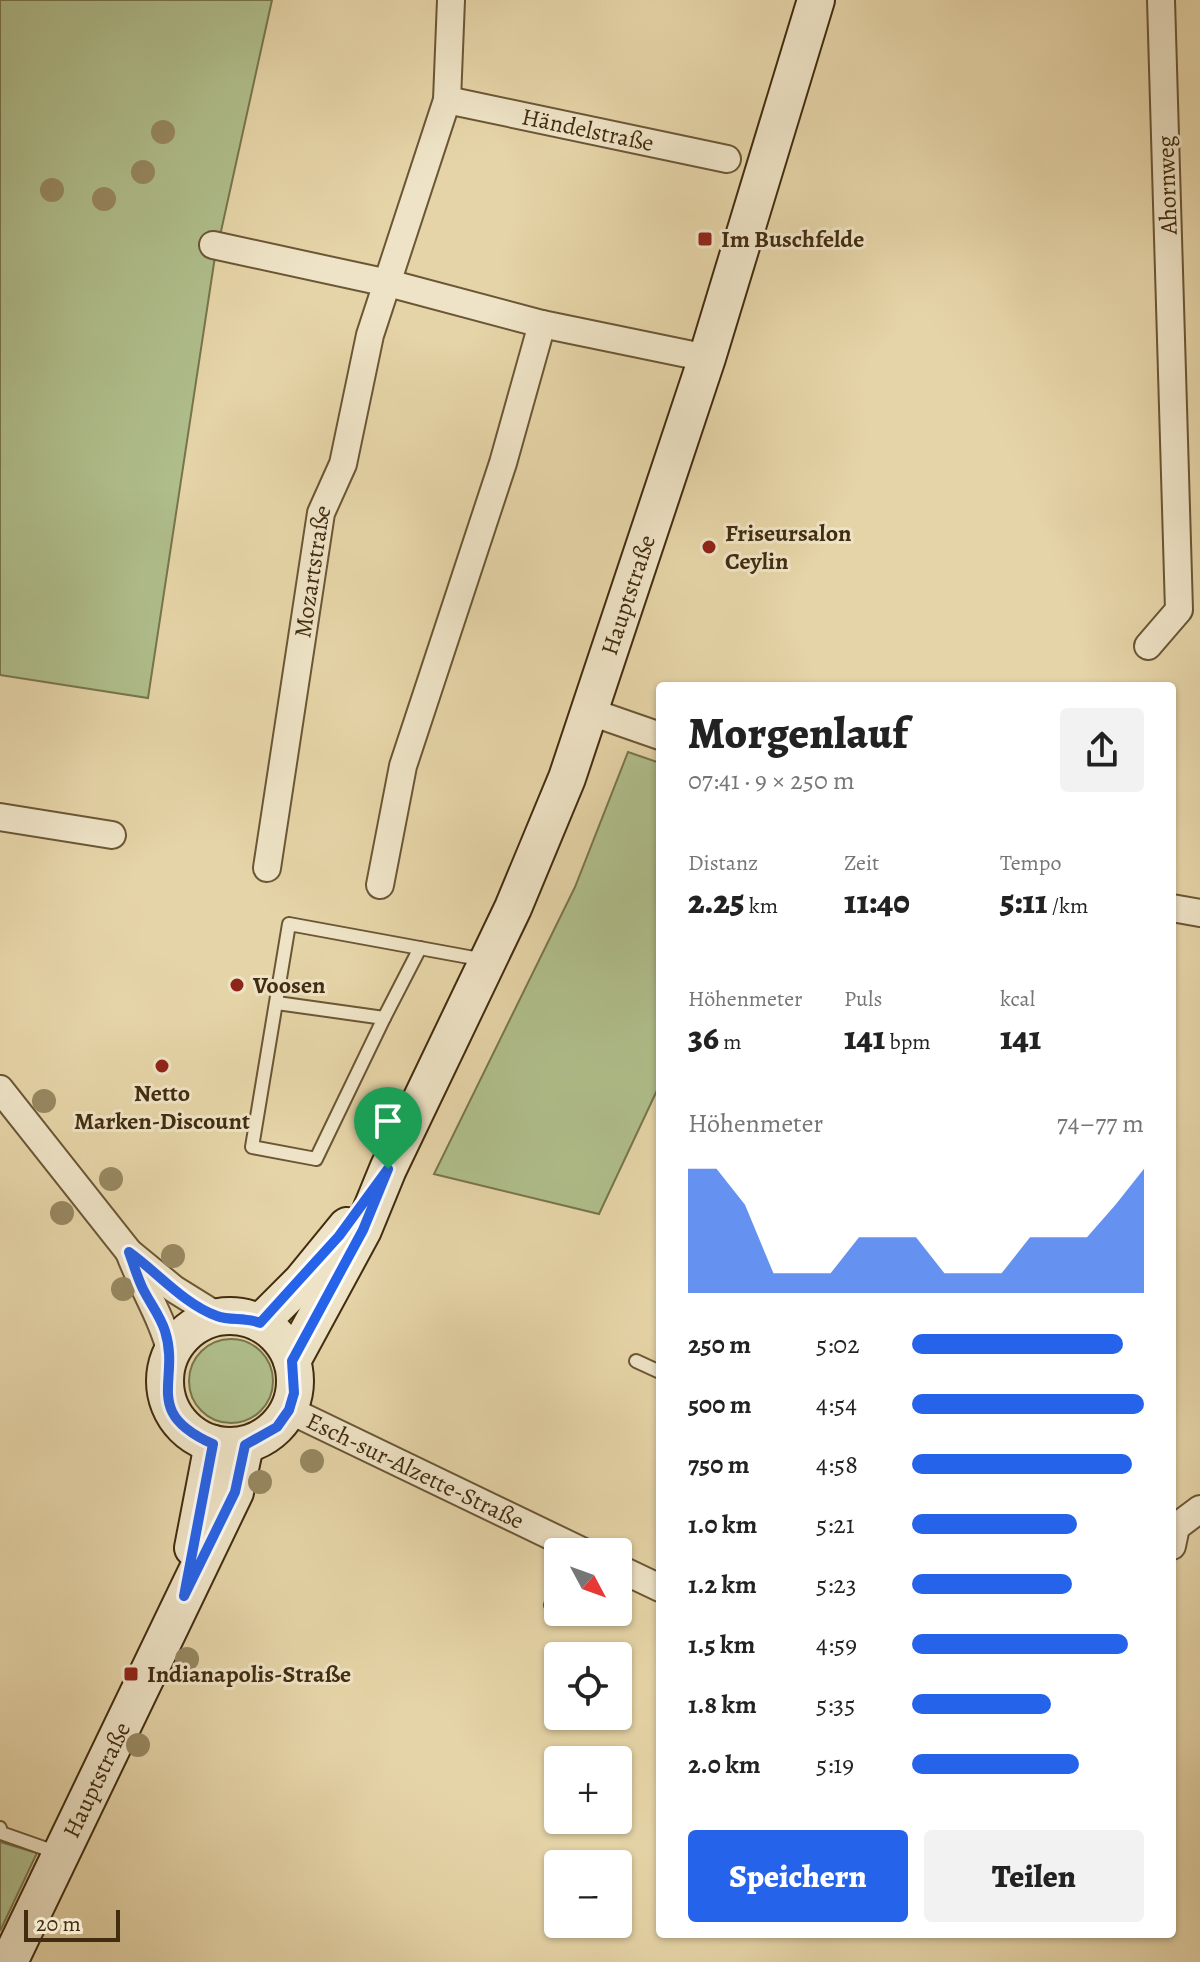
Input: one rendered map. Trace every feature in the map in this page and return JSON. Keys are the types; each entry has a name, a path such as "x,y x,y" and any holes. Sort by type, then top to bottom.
{"street":[{"path":"388,283 447,100 451,0"},
{"name":"Hauptstraße","path":"292,1361 363,1230 388,1169 488,961 555,807 591,712 707,358 816,0"},
{"name":"Ahornweg","path":"1148,646 1179,610 1161,0"},
{"name":"Händelstraße","path":"447,100 727,159"},
{"path":"213,245 388,283 542,324 707,358"},
{"name":"Mozartstraße","path":"267,868 321,513 343,464 370,335 388,283"},
{"path":"380,885 403,766 503,463 542,324"},
{"path":"591,712 656,735"},
{"path":"0,817 112,835"},
{"path":"1176,909 1200,913"},
{"path":"1,1090 129,1252 174,1289 219,1317"},
{"name":"Hauptstraße","path":"260,1323 339,1236 388,1169"},
{"path":"129,1252 142,1287 164,1328 171,1353"},
{"path":"219,1317 247,1318 260,1323 285,1345 292,1361 295,1385 289,1410 277,1427 229,1444 189,1430 171,1409 166,1375 171,1353 190,1330 219,1317"},
{"name":"Esch-sur-Alzette-Straße","path":"289,1410 552,1538"},
{"name":"Hauptstraße","path":"9,1962 184,1596 229,1444"},
{"path":"1176,1527 1200,1509"},
{"path":"632,1575 656,1586"}],"lane":[{"path":"420,948 316,1159 252,1147 289,924 420,948 488,961"},
{"path":"277,1003 384,1018"},
{"path":"636,1361 656,1370"},
{"path":"0,1828 1,1833 61,1854"}],"green space":[{"path":"0,0 272,0 214,263 148,698 0,675"},
{"path":"628,752 656,762 656,1093 599,1214 434,1174 575,887"},
{"path":"231,1339 247,1342 261,1351 270,1365 273,1381 270,1397 261,1411 247,1420 231,1423 215,1420 201,1411 192,1397 189,1381 192,1365 201,1351 215,1342"},
{"path":"0,1842 37,1853 0,1931"}],"place":[{"name":"Im Buschfelde","path":"705,239"},
{"name":"Friseursalon Ceylin","path":"709,547"},
{"name":"Voosen","path":"237,985"},
{"name":"Netto Marken-Discount","path":"162,1066"},
{"name":"Indianapolis-Straße","path":"131,1674"}],"route":[{"path":"388,1169 363,1230 292,1361 294,1393 289,1410 277,1427 245,1445 235,1492 184,1596 213,1444 196,1437 181,1424 171,1409 166,1375 171,1353 164,1328 142,1287 129,1252 174,1289 219,1317 247,1318 260,1323 302,1281 388,1169"}]}
